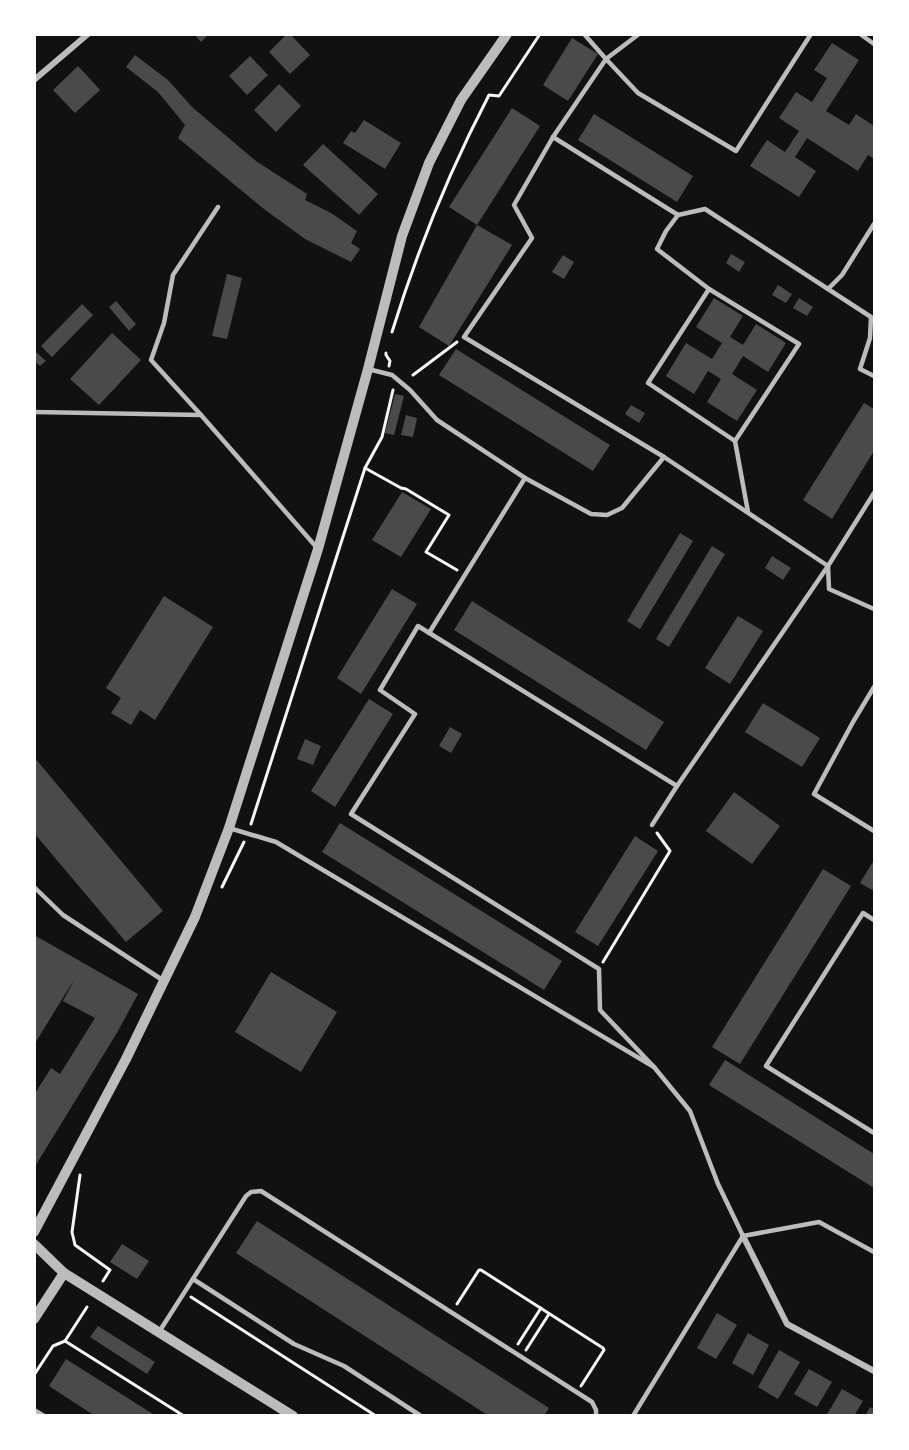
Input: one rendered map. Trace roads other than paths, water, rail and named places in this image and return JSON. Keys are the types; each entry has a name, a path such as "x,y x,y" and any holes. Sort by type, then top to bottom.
{"street":[{"path":"34,80 88,34"},
{"path":"34,1232 126,1059 195,917 229,828 318,549 402,236 429,163 461,100 507,34"},
{"path":"743,1236 787,1324 874,1371"},
{"path":"34,1244 64,1273 293,1416"},
{"path":"34,1319 64,1273"}],"lane":[{"path":"584,34 638,93 736,150 811,34"},
{"path":"639,34 606,59 553,137 514,205 532,238 464,337 664,457 828,566"},
{"path":"860,34 874,44"},
{"path":"553,137 678,215"},
{"path":"218,207 173,275 164,323 151,360 318,549"},
{"path":"748,512 735,441 799,344 709,289 657,249 666,231 678,215 705,209 870,317 870,338 860,369 874,376"},
{"path":"828,289 842,275 874,224"},
{"path":"709,289 648,383 735,441"},
{"path":"368,369 392,375 410,390 437,420 525,478 591,514 607,515 622,508 664,457"},
{"path":"34,412 201,415"},
{"path":"429,633 525,478"},
{"path":"652,825 828,566 874,493"},
{"path":"828,566 830,590 874,609"},
{"path":"677,786 418,626 380,690 415,714 351,814 599,969 600,1010 654,1067 690,1111 718,1184 743,1236"},
{"path":"874,687 814,795 874,831"},
{"path":"229,828 276,842 654,1067"},
{"path":"34,887 63,915 164,981"},
{"path":"874,920 863,913 766,1066 874,1134"},
{"path":"159,1332 246,1197 251,1192 261,1191 592,1402 596,1416"},
{"path":"633,1416 743,1236 819,1222 874,1252"},
{"path":"193,1279 294,1344 344,1366 421,1416"},
{"path":"34,1410 44,1416"}]}
